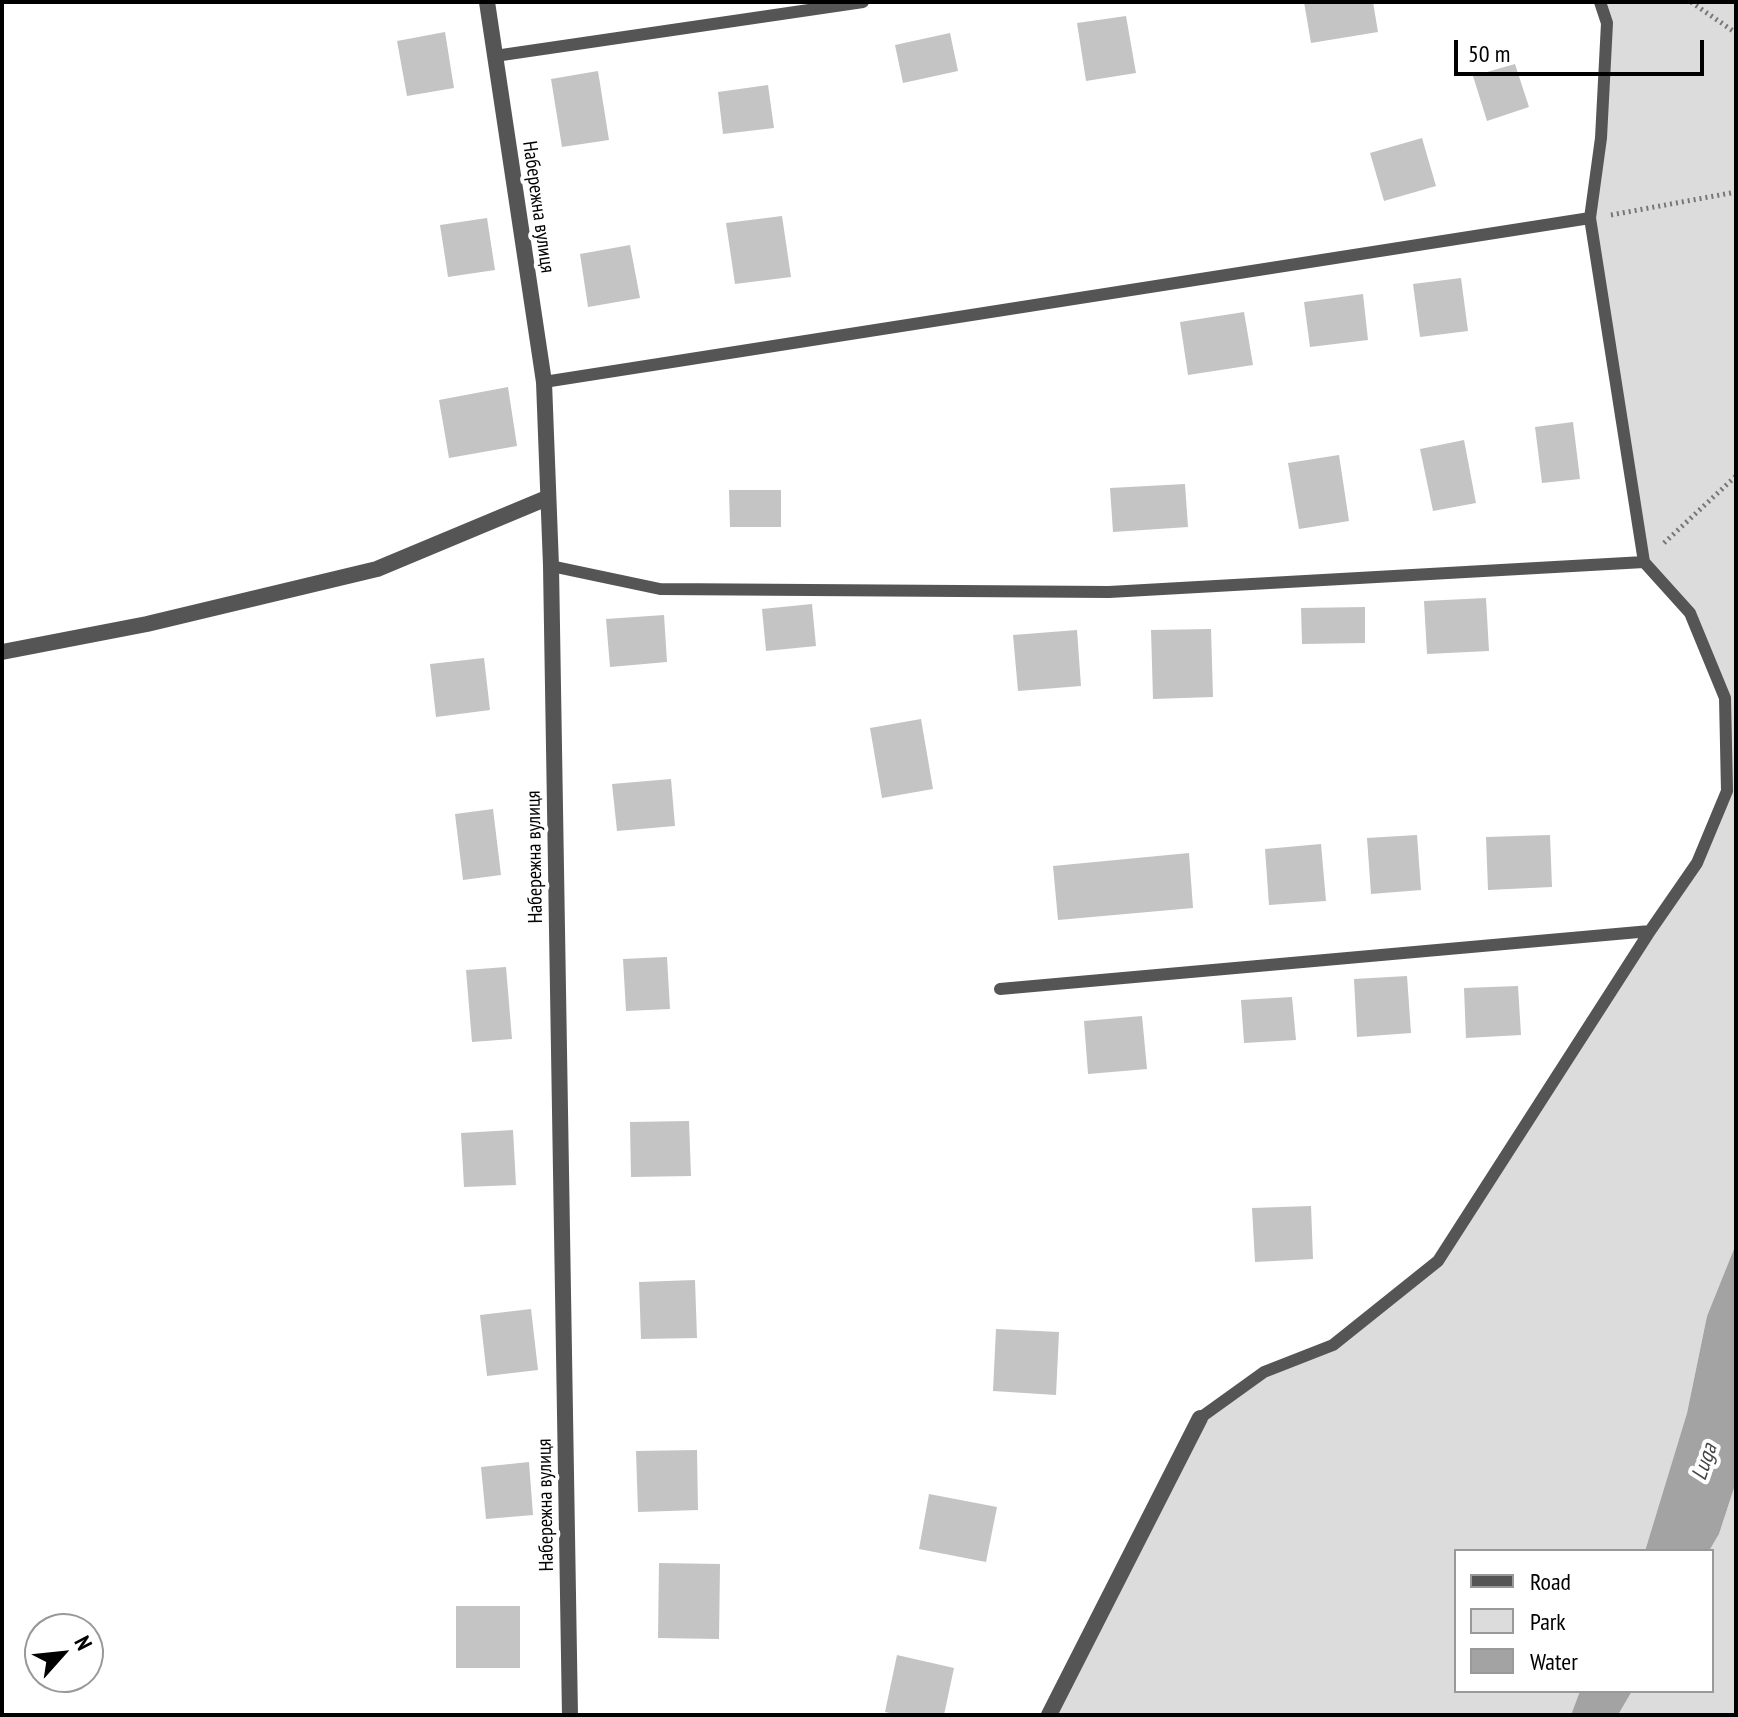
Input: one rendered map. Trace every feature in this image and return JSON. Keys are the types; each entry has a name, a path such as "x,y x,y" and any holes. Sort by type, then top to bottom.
{"street":[{"name":"Набережна вулиця","path":"487,2 544,382 551,566 570,1715"},
{"path":"2,652 147,624 377,569 547,498"},
{"path":"1049,1715 1200,1418"}],"lane":[{"path":"495,56 863,2"},
{"path":"1200,1418 1264,1372 1333,1345 1438,1261 1697,863 1727,791 1725,698 1690,613 1644,562 1590,218 1601,138 1607,23 1600,2"},
{"path":"544,382 1590,218"},
{"path":"551,566 660,589 1109,592 1644,562"},
{"path":"1000,989 1650,931"}],"path":[{"path":"1691,2 1736,33"},
{"path":"1590,218 1736,192"},
{"path":"1644,562 1736,476"}],"green space":[{"path":"1600,2 1736,2 1736,1244 1707,1316 1687,1413 1646,1549 1454,1549 1454,1693 1579,1693 1571,1715 1049,1715 1200,1418 1264,1372 1333,1345 1438,1261 1697,863 1727,791 1725,698 1690,613 1644,562 1590,218 1607,23"},
{"path":"1736,1482 1736,1715 1618,1715 1631,1693 1714,1693 1714,1549 1710,1549 1719,1534"}],"water":[{"name":"Luga","path":"1736,1244 1736,1482 1719,1534 1710,1549 1646,1549 1687,1413 1707,1316"},
{"path":"1579,1693 1631,1693 1618,1715 1571,1715"}],"building":[{"path":"1304,2 1373,2 1378,32 1311,43"},
{"path":"1126,16 1136,73 1086,81 1077,23"},
{"path":"445,32 454,88 407,96 397,41"},
{"path":"950,33 958,71 903,83 895,45"},
{"path":"1515,64 1529,107 1487,121 1473,76"},
{"path":"598,71 609,140 562,147 551,79"},
{"path":"768,85 774,128 723,134 718,92"},
{"path":"1422,138 1436,186 1384,201 1370,153"},
{"path":"782,216 791,277 735,284 726,223"},
{"path":"487,218 495,270 448,277 440,225"},
{"path":"630,245 640,298 588,307 580,254"},
{"path":"1461,278 1468,331 1420,337 1413,284"},
{"path":"1363,294 1368,340 1310,347 1304,302"},
{"path":"1244,312 1253,365 1188,375 1180,322"},
{"path":"508,387 517,446 449,458 439,400"},
{"path":"1573,422 1580,479 1542,483 1535,427"},
{"path":"1464,440 1476,503 1433,511 1420,449"},
{"path":"1339,455 1349,521 1299,529 1288,463"},
{"path":"1185,484 1188,527 1113,532 1110,488"},
{"path":"729,490 781,490 781,527 730,527"},
{"path":"1486,598 1489,651 1427,654 1424,601"},
{"path":"812,604 816,646 766,651 762,609"},
{"path":"1365,607 1365,643 1302,644 1301,608"},
{"path":"664,615 667,662 610,667 606,619"},
{"path":"1211,629 1213,697 1153,699 1151,630"},
{"path":"1077,630 1081,686 1018,691 1013,635"},
{"path":"484,658 490,710 436,717 430,664"},
{"path":"921,719 933,789 882,798 870,728"},
{"path":"671,779 675,826 617,831 612,784"},
{"path":"493,809 501,875 463,880 455,814"},
{"path":"1417,835 1421,890 1371,894 1367,838"},
{"path":"1550,835 1552,887 1488,890 1486,837"},
{"path":"1321,844 1326,901 1269,905 1265,849"},
{"path":"1189,853 1193,908 1058,920 1053,866"},
{"path":"667,957 670,1009 626,1011 623,959"},
{"path":"506,967 512,1039 472,1042 466,970"},
{"path":"1407,976 1411,1033 1357,1037 1354,979"},
{"path":"1518,986 1521,1035 1466,1038 1464,988"},
{"path":"1292,997 1296,1040 1244,1043 1241,1000"},
{"path":"1142,1016 1147,1069 1088,1074 1084,1021"},
{"path":"689,1121 691,1176 631,1177 630,1122"},
{"path":"513,1130 516,1185 464,1187 461,1133"},
{"path":"1311,1206 1313,1259 1255,1262 1252,1208"},
{"path":"695,1280 697,1338 641,1339 639,1282"},
{"path":"531,1309 538,1370 487,1376 480,1315"},
{"path":"996,1329 1059,1332 1056,1395 993,1391"},
{"path":"697,1450 698,1510 638,1512 636,1451"},
{"path":"529,1462 533,1515 486,1519 481,1467"},
{"path":"929,1494 997,1507 986,1562 919,1549"},
{"path":"659,1563 720,1564 719,1639 658,1638"},
{"path":"456,1606 520,1606 520,1668 456,1668"},
{"path":"897,1655 954,1668 944,1715 885,1712"}]}
